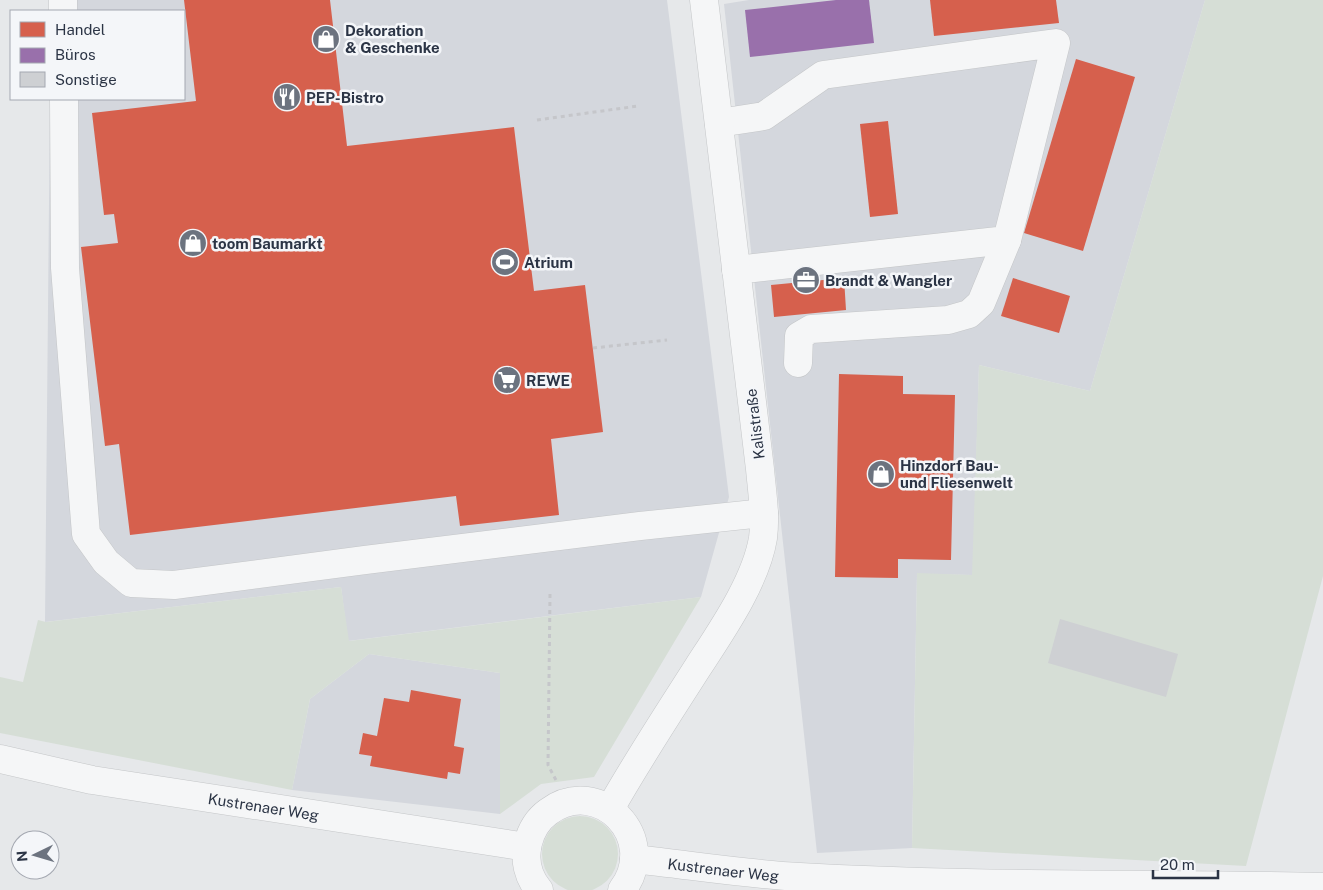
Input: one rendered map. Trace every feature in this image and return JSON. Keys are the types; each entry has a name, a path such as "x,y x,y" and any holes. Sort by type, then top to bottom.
{"street":[{"name":"Kalistraße","path":"610,810 737,603 748,582 762,538 764,514 760,469 704,0"},
{"path":"719,123 764,116 823,75 1056,43 1007,240 981,303 969,314 948,320 811,329 799,336 798,363"},
{"path":"64,100 65,268 86,534 106,562 132,584 174,584 640,526 764,514"},
{"path":"736,270 1007,240"},
{"name":"Kustrenaer Weg","path":"0,760 92,780 527,847"},
{"path":"539,890 534,885 526,860 527,847 532,830 544,815 559,805 568,802 585,801 594,802 610,810 622,821 631,835 634,859 630,877 622,890"},
{"name":"Kustrenaer Weg","path":"634,859 733,871 797,883 934,882 1323,887"}],"path":[{"path":"537,120 638,106"},
{"path":"593,348 667,340"},
{"path":"550,594 548,765 568,802"}],"shaded area":[{"path":"51,0 667,0 729,497 701,597 348,641 341,587 45,622 50,100 185,100 185,10 51,10"},
{"path":"749,0 1205,0 1090,391 979,365 973,575 917,574 912,848 817,853 724,4"},
{"path":"1205,0 1323,0 1323,576 1246,866 912,848 917,573 972,575 979,365 1090,391"},
{"path":"341,587 349,641 701,597 594,777 541,784 500,814 500,673 369,654 310,699 292,790 0,733 0,677 23,682 38,620 46,622"},
{"path":"369,654 500,673 500,814 292,790 310,699"},
{"path":"573,816 587,816 601,822 612,833 618,847 618,861 612,875 601,886 590,891 570,891 559,886 548,875 542,861 542,847 548,833 559,822"}],"building: Handel":[{"path":"184,0 330,0 347,146 514,127 534,291 585,285 603,432 551,439 559,515 460,526 456,496 130,535 119,444 105,446 81,247 118,243 114,214 104,215 92,113 196,101"},
{"path":"930,0 1056,0 1059,23 934,36"},
{"path":"1076,59 1135,77 1083,251 1024,233"},
{"path":"888,121 898,214 870,217 860,124"},
{"path":"844,278 846,310 774,317 771,285"},
{"path":"1013,278 1070,296 1059,333 1001,316"},
{"path":"839,374 903,376 903,394 955,395 951,560 898,559 898,578 835,577"},
{"path":"411,690 461,699 454,746 464,748 460,774 448,772 447,779 370,766 372,756 359,754 363,733 377,736 384,698 409,702"}],"building: Büros":[{"path":"836,0 869,0 874,43 750,57 745,10"}],"building: Sonstige":[{"path":"1060,619 1178,654 1166,697 1048,663"}],"place":[{"name":"Dekoration & Geschenke","path":"326,39"},
{"name":"PEP-Bistro","path":"287,97"},
{"name":"toom Baumarkt","path":"193,243"},
{"name":"Atrium","path":"505,262"},
{"name":"Brandt & Wangler","path":"806,280"},
{"name":"REWE","path":"507,380"},
{"name":"Hinzdorf Bau- und Fliesenwelt","path":"881,474"}]}
